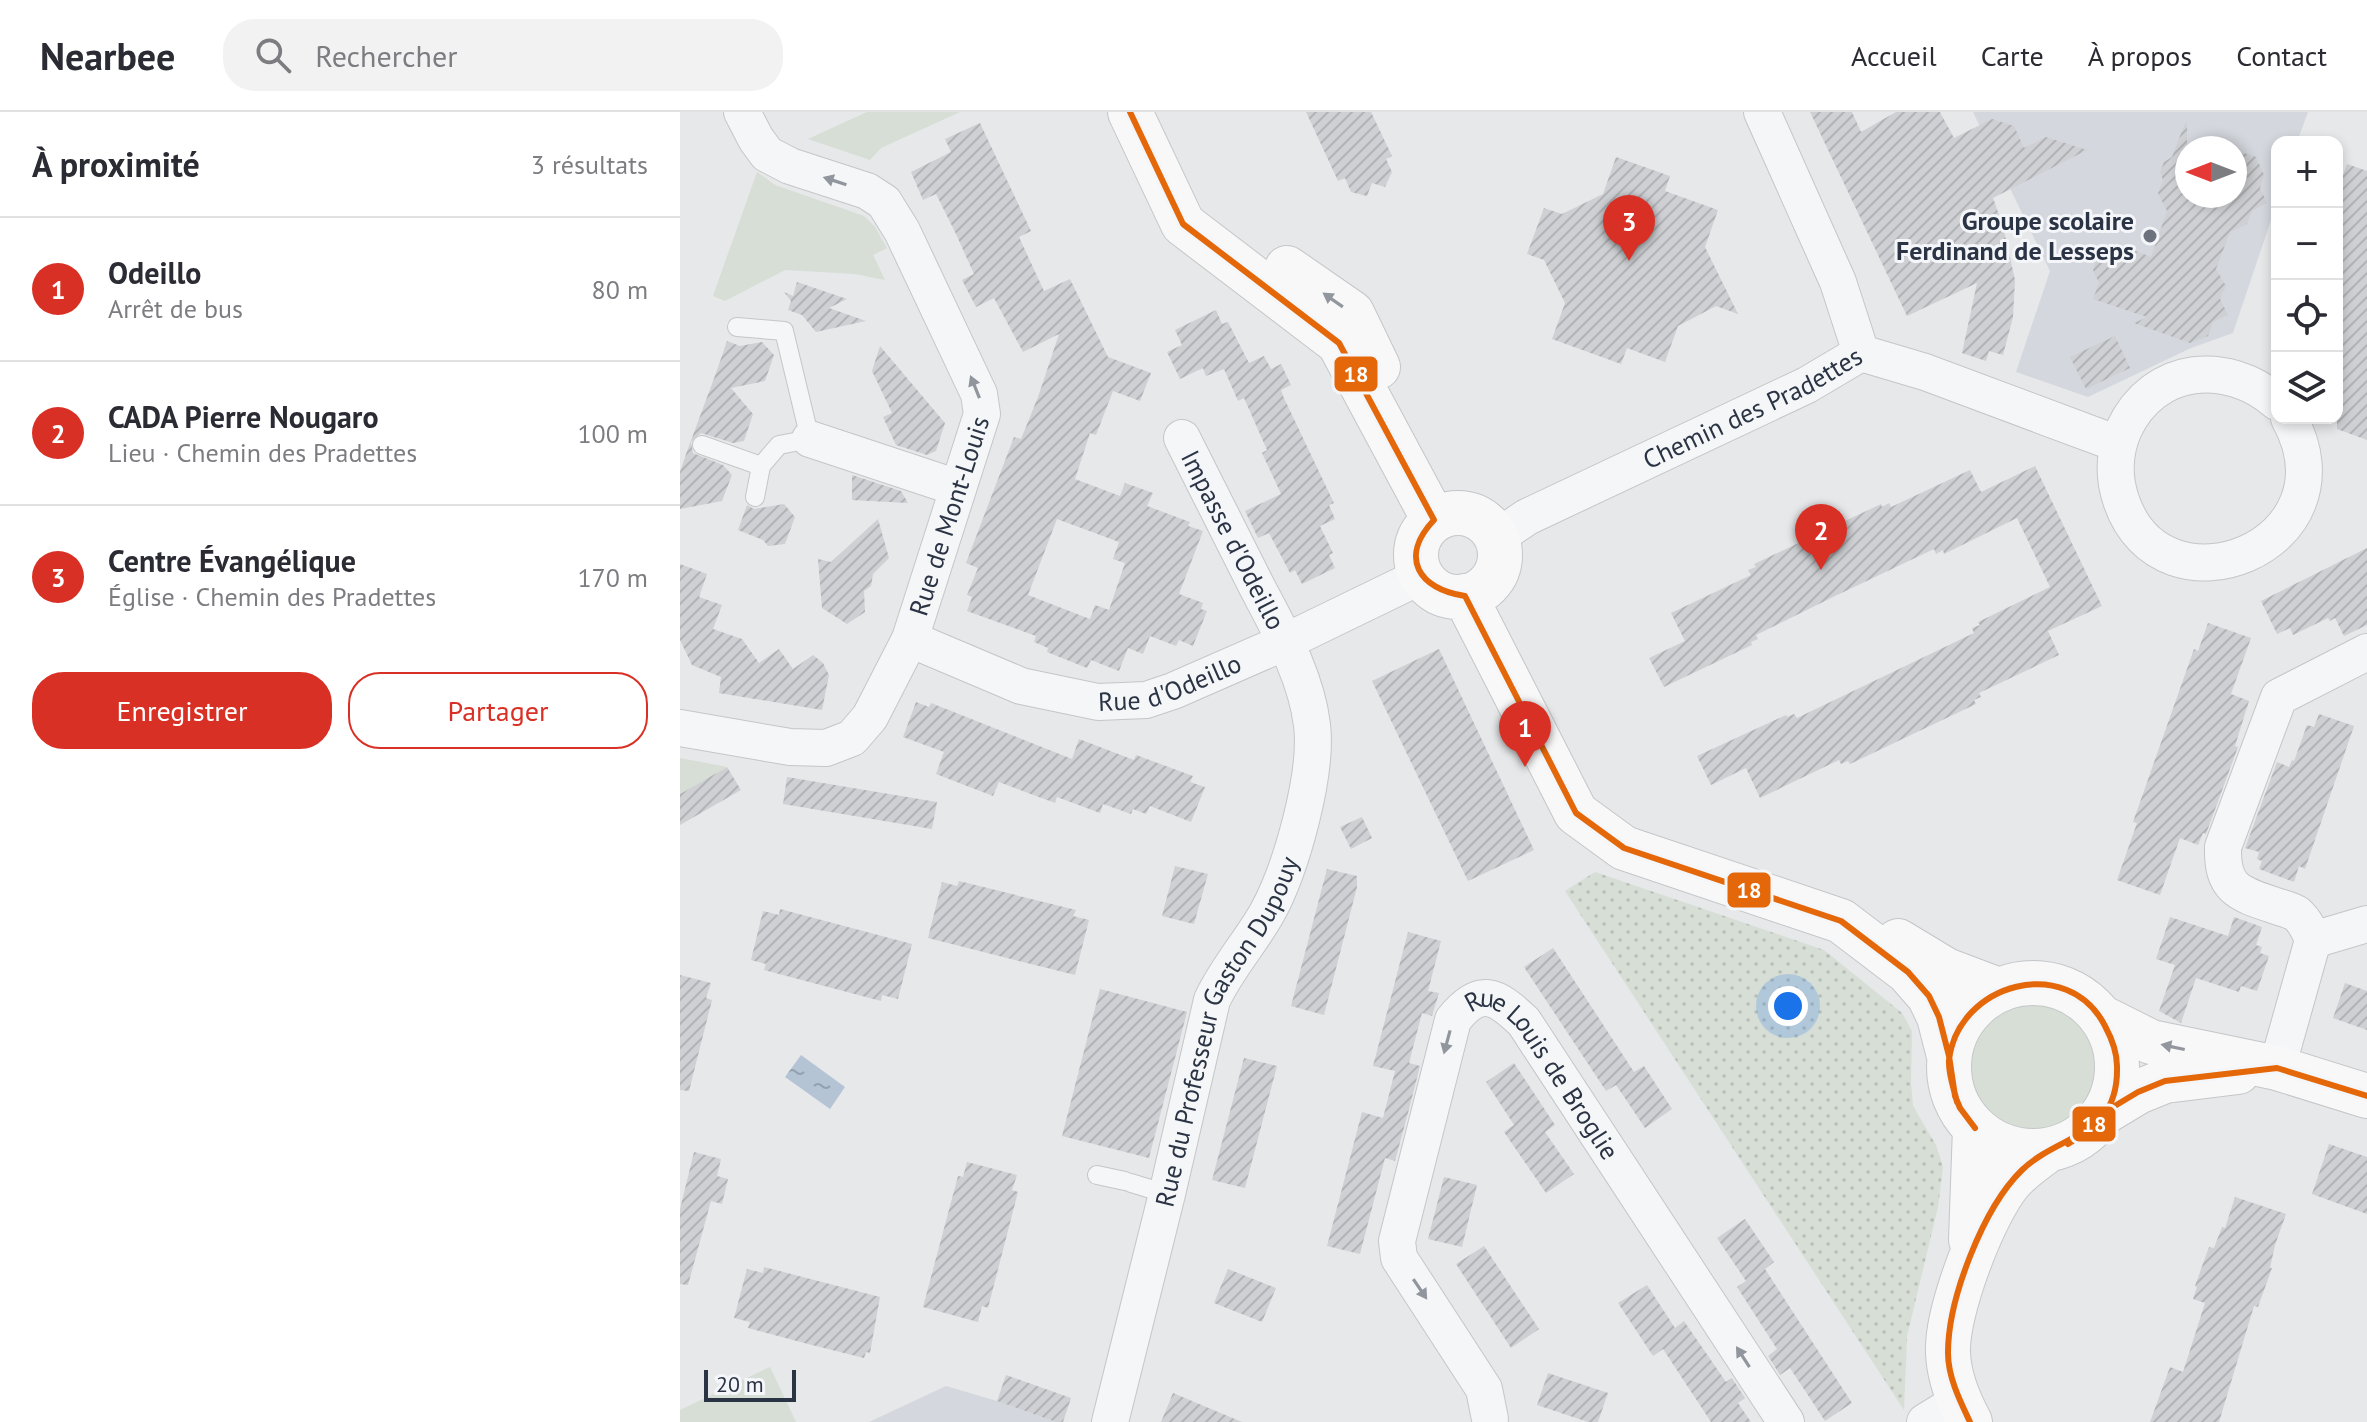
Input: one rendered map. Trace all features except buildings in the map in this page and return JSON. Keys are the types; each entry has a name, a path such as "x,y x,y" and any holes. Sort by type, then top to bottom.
{"street":[{"name":"Rue de Mont-Louis","path":"680,728 790,747 826,748 852,738 870,717 910,639 982,414 979,394 902,231 884,202 867,191 790,166 767,154 742,112"},
{"path":"1130,112 1183,224 1339,343 1441,517"},
{"path":"1152,112 1204,209 1352,313 1441,517"},
{"name":"Chemin des Pradettes","path":"1496,538 1527,517 1807,385 1861,353 1838,282 1762,112"},
{"path":"1861,353 1925,372 2118,444"},
{"path":"2271,398 2253,384 2213,374 2188,376 2164,385 2143,401 2128,421 2118,444 2115,470 2119,495 2130,519 2146,538 2167,553 2188,560 2215,563 2234,560 2267,543 2281,530 2299,498 2304,461 2292,424"},
{"name":"Impasse d'Odeillo","path":"1182,438 1285,642"},
{"path":"810,439 958,488"},
{"path":"1460,513 1482,520 1496,538 1499,560 1496,571 1474,593 1448,596 1433,589 1421,576 1417,546 1426,527 1441,517 1460,513"},
{"name":"Rue d'Odeillo","path":"910,639 1021,686 1098,702 1146,700 1285,642 1421,576"},
{"path":"1474,593 1586,791 1610,812 1635,829 1849,908 1946,970 1999,990"},
{"path":"1474,593 1576,813 1624,848 1841,921 1908,972 1929,996 1939,1017 1960,1108 1975,1128 2002,1145 2017,1150 2048,1150 2075,1141 2108,1110 2138,1092 2165,1081 2277,1068"},
{"name":"Rue du Professeur Gaston Dupouy","path":"1110,1422 1212,1000 1222,978 1267,912 1286,866 1303,809 1312,756 1312,726 1304,685 1285,642"},
{"path":"2277,1068 2313,940 2306,924 2295,912 2249,897 2233,886 2222,870 2223,847 2279,697 2367,652"},
{"path":"2313,940 2367,924"},
{"path":"1949,1056 1957,1029 1969,1012 1988,996 2028,983 2062,987 2082,998 2109,1029 2117,1055 2116,1088 2108,1110"},
{"name":"Rue Louis de Broglie","path":"1488,1421 1484,1389 1399,1258 1397,1241 1453,1020 1465,1004 1479,998 1494,999 1509,1007 1524,1022 1786,1422"},
{"path":"2101,1017 2151,1042 2277,1068 2367,1096"},
{"path":"1971,1255 1975,1128"},
{"path":"1951,1415 1948,1332 1971,1255 1997,1199 2009,1183 2048,1150"}],"lane":[{"path":"737,327 784,331 810,439 779,445 761,466 755,497"},
{"path":"702,445 761,466"},
{"path":"1097,1175 1167,1194"}],"shaded area":[{"path":"867,112 960,112 881,148 870,160 808,139"},
{"name":"Groupe scolaire Ferdinand de Lesseps","path":"1973,112 2308,112 2299,136 2271,136 2271,220 2233,333 2191,348 2088,397 2016,372 2050,271"},
{"path":"757,172 775,185 864,216 875,227 887,248 873,255 885,280 855,274 785,270 725,301 713,296"},
{"path":"680,758 727,767 680,794"},
{"path":"1595,872 1824,950 1902,1013 1912,1031 1913,1106 1936,1145 1943,1167 1938,1207 1907,1336 1904,1410 1565,891"},
{"path":"2033,1001 2059,1006 2081,1021 2096,1043 2101,1069 2096,1095 2081,1117 2059,1132 2033,1137 2007,1132 1985,1117 1970,1095 1965,1069 1970,1043 1985,1021 2007,1006"},
{"path":"770,1367 796,1422 680,1422 680,1410"},
{"path":"946,1386 997,1401 1056,1422 869,1422"}],"water":[{"path":"801,1055 845,1087 830,1109 785,1077"}],"transit line":[{"name":"18","path":"1130,112 1183,224 1339,343 1434,520 1417,546 1419,569 1425,579 1435,586 1465,596 1576,813 1624,848 1841,921 1908,972 1929,996 1939,1017 1955,1096 1975,1128"},
{"name":"18","path":"1957,1102 1949,1065 1957,1033 1972,1012 1993,996 2016,987 2042,984 2066,990 2088,1003 2112,1040 2117,1066 2115,1090 2109,1107 2085,1131 2022,1170 1994,1207 1970,1256 1954,1307 1948,1353 1952,1380 1970,1422"},
{"name":"18","path":"2068,1144 2087,1132 2108,1110 2138,1092 2165,1081 2277,1068 2367,1096"}],"place":[{"name":"Groupe scolaire Ferdinand de Lesseps","path":"2150,236"},
{"name":"Centre Évangélique","path":"1629,261"},
{"name":"CADA Pierre Nougaro","path":"1821,570"},
{"name":"Odeillo","path":"1525,767"}]}
